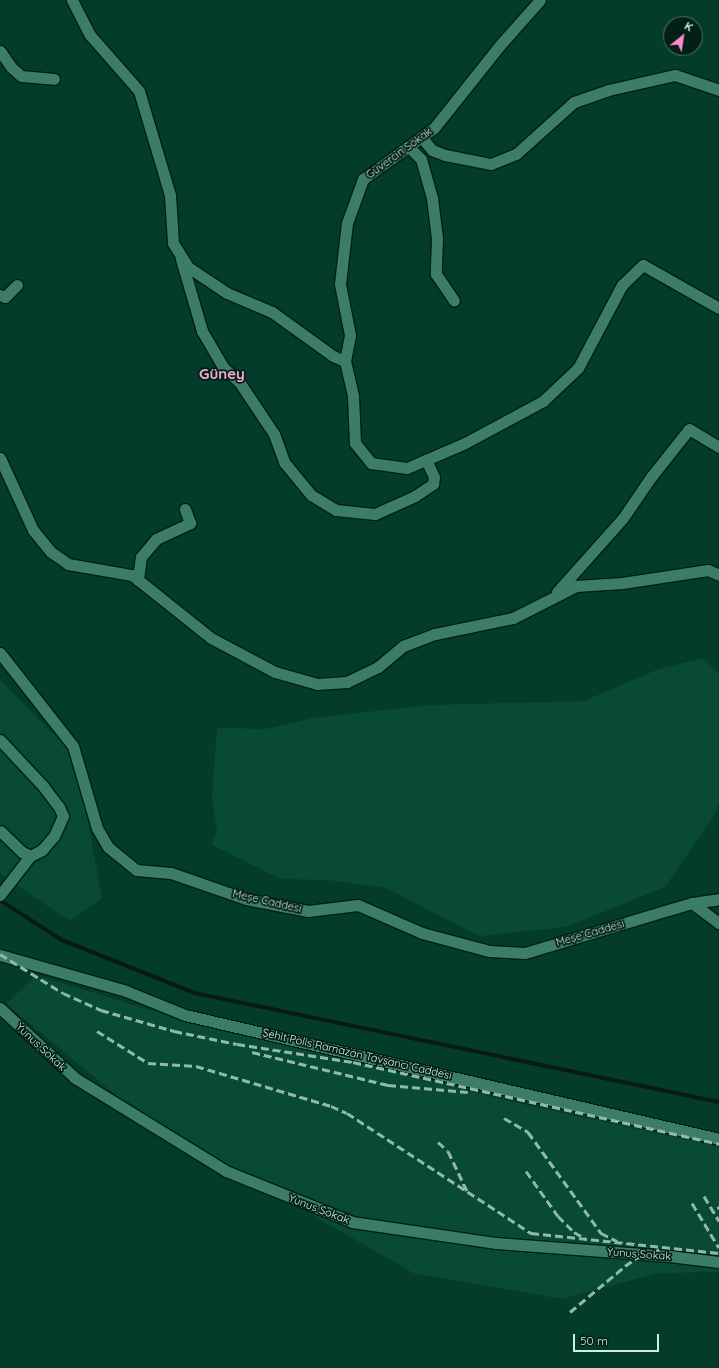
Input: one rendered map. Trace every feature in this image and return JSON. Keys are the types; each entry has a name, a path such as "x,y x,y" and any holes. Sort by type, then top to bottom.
{"street":[{"path":"72,0 90,35 139,91 170,194 173,243 188,267 226,293 272,312 333,356 345,361 353,396 355,443 371,463 406,468 465,443 543,400 578,368 622,285 643,265 719,308"},
{"name":"Güvercin Sokak","path":"345,361 350,335 340,284 347,224 362,179 410,147 434,128 500,45 540,0"},
{"path":"0,51 11,67 21,76 54,79"},
{"path":"422,138 432,150 445,155 491,164 516,154 574,102 608,90 674,75 719,90"},
{"path":"410,147 421,159 432,198 437,238 436,274 454,301"},
{"path":"180,253 202,331 223,367 240,383 274,434 284,462 311,496 336,510 375,514 415,496 433,484 434,477 426,460"},
{"path":"0,295 5,297 17,285"},
{"path":"549,600 623,518 689,429 719,447"},
{"path":"0,458 33,530 51,552 68,564 132,575 211,638 275,672 317,684 347,682 378,667 403,646 435,634 514,618 576,586 622,582 708,570 719,575"},
{"path":"138,580 141,557 156,539 190,524 185,509"},
{"name":"Meşe Caddesi","path":"0,653 73,746 97,828 108,847 136,870 171,873 246,899 308,911 358,905 422,933 489,952 525,953 692,903 719,899"},
{"path":"0,740 43,786 60,807 63,816 54,836 42,850 30,856 0,895"},
{"path":"0,831 22,852 30,856"},
{"path":"692,903 719,923"},
{"name":"Şehit Polis Ramazan Tavşancı Caddesi","path":"0,955 126,991 185,1015 719,1139"},
{"name":"Yunus Sokak","path":"0,1008 75,1078 226,1171 352,1222 496,1243 668,1256 719,1262"}],"shaded area":[{"path":"703,658 719,674 719,803 713,817 665,887 566,927 479,936 386,888 328,880 281,879 212,845 217,831 212,798 217,728 266,729 313,718 429,705 584,701 659,669"},
{"path":"0,680 76,757 102,898 70,921 0,874"},
{"path":"36,975 160,1013 517,1103 719,1147 719,1272 658,1273 562,1299 413,1273 269,1190 117,1096 6,1004"}],"waterway":[{"path":"0,900 62,940 195,993 719,1102"}],"railway":[{"path":"0,954 63,993 101,1010 174,1031 237,1044 353,1062 719,1144"},
{"path":"97,1031 148,1063 196,1066 331,1106 347,1113 531,1233 719,1253"},
{"path":"252,1052 388,1085 468,1092"},
{"path":"504,1118 528,1132 601,1233 617,1241"},
{"path":"438,1142 448,1151 467,1191"},
{"path":"526,1171 558,1216 574,1232 586,1239"},
{"path":"704,1196 719,1221"},
{"path":"692,1203 719,1248"},
{"path":"570,1312 625,1266 641,1255 659,1250"}],"district":[{"name":"Güney","path":"222,374"}]}
